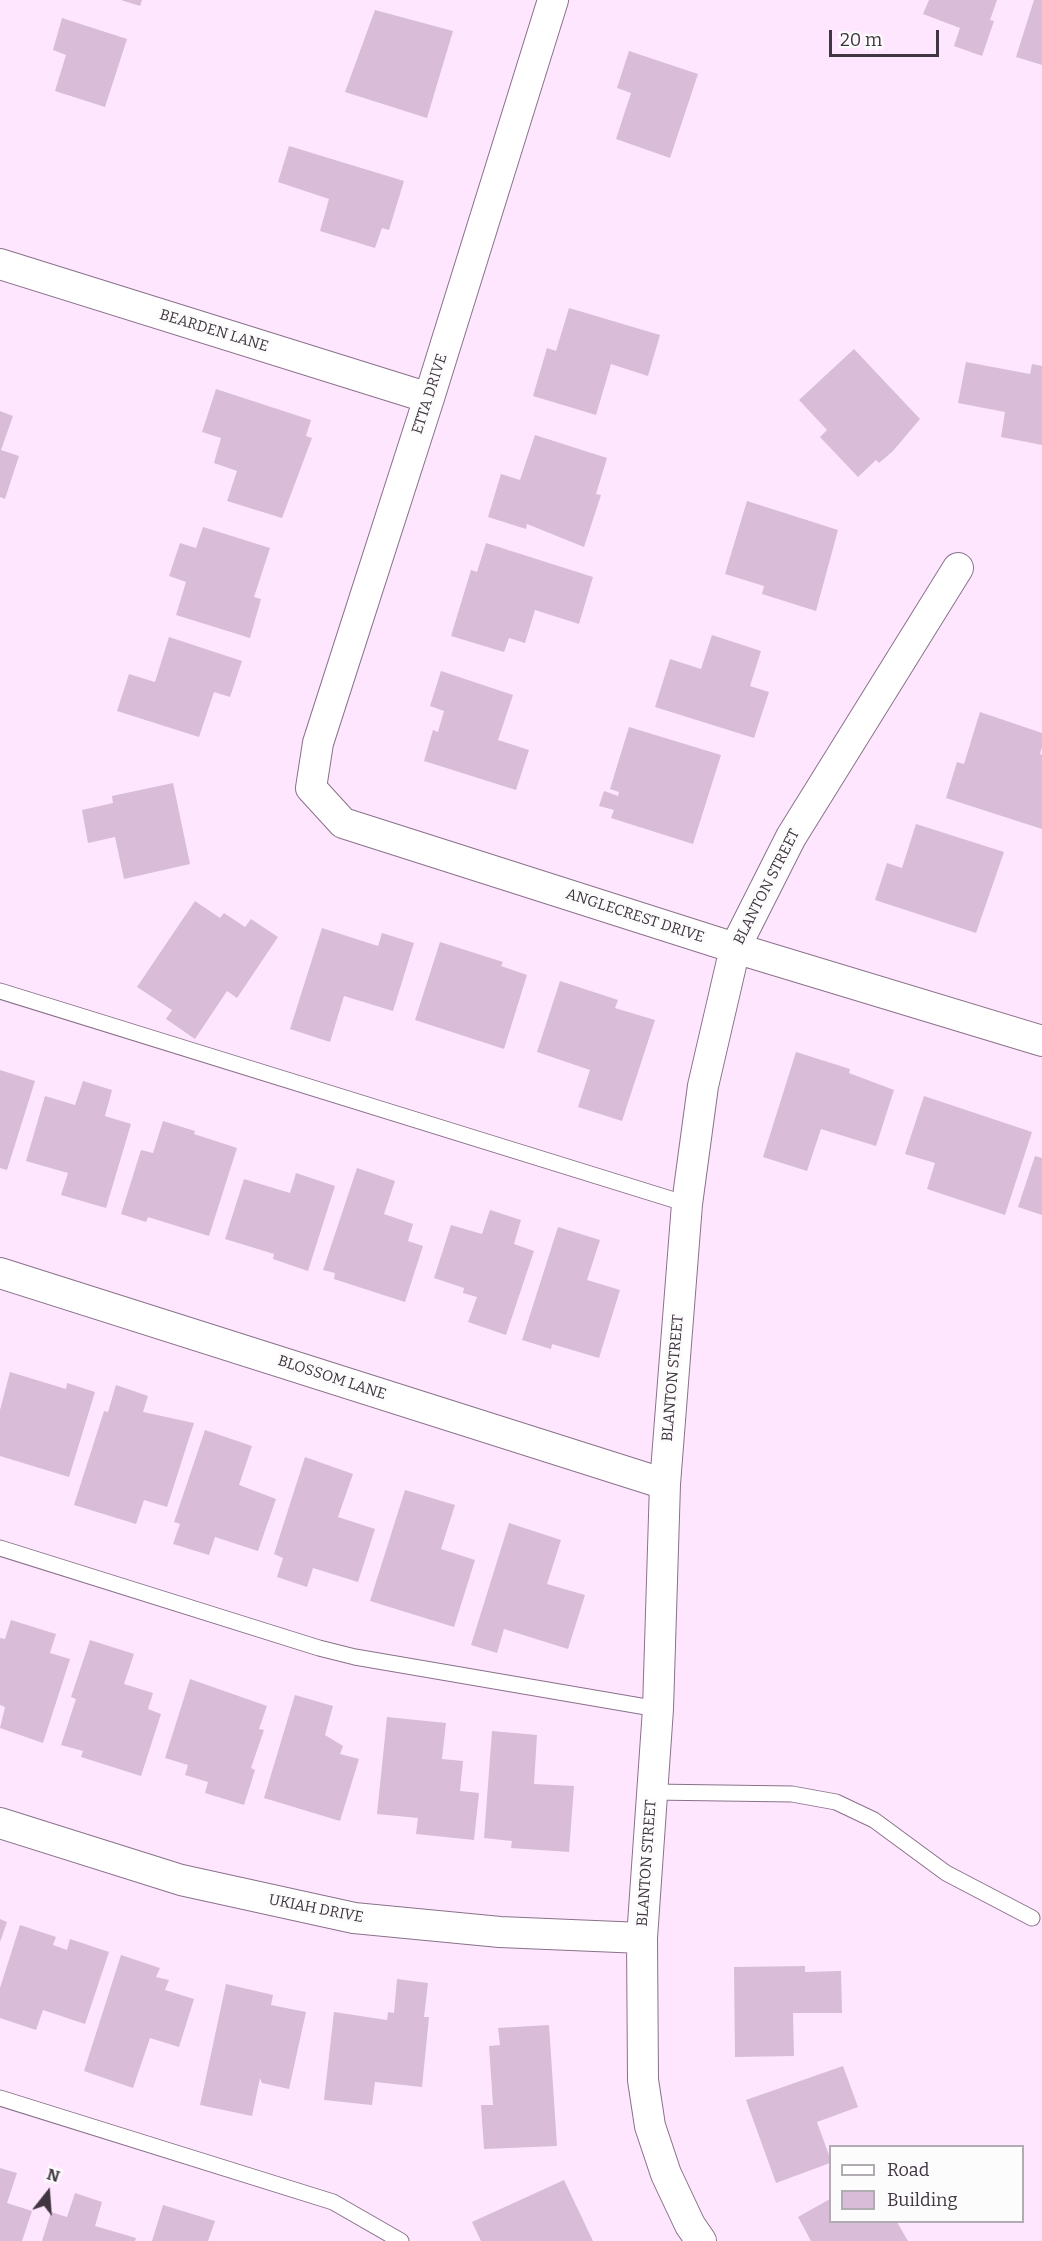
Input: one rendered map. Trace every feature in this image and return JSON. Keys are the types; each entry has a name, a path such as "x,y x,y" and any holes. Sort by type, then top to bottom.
{"street":[{"name":"ETTA DRIVE","path":"311,788 318,743 553,0"},
{"name":"BEARDEN LANE","path":"0,264 429,398"},
{"name":"BLANTON STREET","path":"701,2241 690,2225 666,2174 650,2126 643,2080 642,1938 658,1709 665,1484 687,1204 703,1086 735,948 791,837 958,568"},
{"name":"ANGLECREST DRIVE","path":"311,788 343,823 735,948 1042,1041"},
{"name":"BLOSSOM LANE","path":"0,1273 665,1484"},
{"name":"UKIAH DRIVE","path":"0,1823 182,1880 354,1918 500,1932 642,1938"}],"lane":[{"path":"0,991 687,1204"},
{"path":"0,1548 319,1648 367,1659 658,1709"},
{"path":"652,1792 792,1794 836,1803 874,1820 946,1873 1032,1918"},
{"path":"0,2097 333,2202 401,2241"}],"building":[{"path":"121,0 142,0 140,6"},
{"path":"929,0 997,0 990,20 994,21 982,56 954,46 960,28 923,14"},
{"path":"1034,0 1042,0 1042,65 1016,57"},
{"path":"375,10 453,31 427,118 345,92"},
{"path":"62,18 127,39 105,107 55,91 66,55 53,50"},
{"path":"629,51 698,74 670,158 616,139 631,93 617,88"},
{"path":"289,146 404,181 389,230 382,228 375,248 320,231 329,199 278,182"},
{"path":"569,308 660,335 648,376 611,364 596,415 533,396 547,348 556,351"},
{"path":"854,349 920,419 893,451 879,463 876,460 858,477 820,437 827,430 799,400"},
{"path":"966,362 1030,374 1032,364 1042,366 1042,445 1001,437 1005,412 958,403"},
{"path":"216,389 311,420 306,436 312,438 282,518 227,501 237,471 214,463 221,438 202,432"},
{"path":"0,411 13,416 1,450 19,456 5,499 0,497"},
{"path":"535,435 607,458 596,494 601,495 584,547 527,524 526,529 488,517 501,474 520,480"},
{"path":"747,501 838,530 816,611 762,594 764,586 725,574"},
{"path":"203,527 270,548 254,597 261,599 250,638 176,615 186,582 169,576 180,543 196,548"},
{"path":"486,543 593,577 579,624 535,610 525,643 509,638 504,652 451,636 471,570 477,572"},
{"path":"712,635 761,651 750,686 769,692 754,738 655,707 670,659 701,669"},
{"path":"169,637 242,661 230,697 214,692 199,737 117,711 129,674 155,682"},
{"path":"441,671 513,695 498,740 529,750 516,790 424,761 433,730 438,732 444,711 430,706"},
{"path":"980,712 1042,733 1040,754 1042,755 1042,829 946,798 957,762 964,764"},
{"path":"629,727 721,755 693,844 611,818 614,810 599,806 604,791 618,796 619,792 610,789"},
{"path":"173,783 190,864 124,879 115,837 88,843 82,810 113,803 112,796"},
{"path":"916,824 1004,852 976,933 875,900 887,863 902,868"},
{"path":"195,901 220,918 224,913 245,927 251,919 278,937 237,998 227,991 195,1039 166,1019 172,1010 137,987"},
{"path":"322,928 378,946 382,933 414,943 393,1011 344,996 330,1042 290,1029"},
{"path":"440,942 503,962 501,966 527,975 504,1049 415,1020"},
{"path":"560,981 618,1000 615,1008 655,1020 622,1121 578,1107 590,1070 537,1052"},
{"path":"796,1052 850,1069 849,1073 894,1090 876,1146 821,1129 807,1171 763,1157"},
{"path":"0,1070 35,1081 7,1170 0,1168"},
{"path":"83,1081 112,1090 105,1116 131,1124 106,1208 61,1195 68,1173 26,1161 45,1096 75,1105"},
{"path":"924,1096 1032,1132 1005,1215 927,1189 935,1163 905,1154"},
{"path":"163,1121 237,1148 209,1236 148,1217 146,1222 121,1214 141,1150 153,1153"},
{"path":"1035,1156 1042,1158 1042,1215 1018,1207"},
{"path":"357,1168 395,1181 384,1214 413,1224 408,1241 423,1246 405,1302 334,1279 335,1273 323,1270"},
{"path":"296,1173 335,1186 308,1271 273,1259 274,1254 225,1239 244,1179 290,1193"},
{"path":"490,1210 521,1220 514,1244 534,1251 506,1335 468,1322 477,1297 463,1293 464,1288 434,1278 451,1225 482,1234"},
{"path":"558,1227 600,1240 587,1280 620,1290 599,1358 552,1344 551,1349 522,1340"},
{"path":"10,1372 66,1389 67,1383 95,1392 69,1477 0,1456 0,1410"},
{"path":"116,1385 148,1396 143,1412 194,1423 167,1507 144,1500 136,1524 74,1505 104,1411 108,1412"},
{"path":"205,1430 252,1446 239,1485 276,1499 258,1551 215,1537 209,1555 173,1544 180,1524 174,1522"},
{"path":"305,1457 353,1474 338,1517 375,1529 358,1582 313,1568 307,1587 277,1577 283,1558 274,1554"},
{"path":"405,1490 455,1505 441,1549 475,1560 454,1627 370,1601"},
{"path":"509,1523 561,1540 547,1584 585,1595 568,1649 504,1629 497,1653 471,1645"},
{"path":"11,1620 56,1634 50,1653 70,1659 43,1743 0,1728 5,1707 0,1705 0,1638 5,1639"},
{"path":"90,1640 134,1654 124,1684 153,1693 148,1709 161,1714 141,1776 81,1757 83,1751 61,1745 76,1699 71,1697"},
{"path":"190,1679 267,1706 259,1729 264,1730 251,1768 255,1770 244,1805 205,1793 208,1782 185,1775 188,1765 165,1758"},
{"path":"295,1695 333,1706 325,1735 343,1746 340,1754 359,1759 340,1821 264,1798"},
{"path":"387,1717 446,1723 442,1759 463,1761 460,1791 479,1793 474,1840 416,1834 418,1818 377,1814"},
{"path":"492,1731 537,1735 534,1784 574,1786 569,1852 511,1848 512,1841 484,1838"},
{"path":"0,1919 7,1922 0,1942"},
{"path":"20,1925 56,1937 53,1945 67,1950 70,1939 109,1952 85,2024 43,2010 36,2030 0,2018 0,1988"},
{"path":"121,1955 160,1968 156,1977 169,1980 165,1990 194,1999 179,2047 150,2038 133,2088 84,2071"},
{"path":"805,1966 805,1972 841,1971 842,2013 793,2013 794,2056 735,2057 734,1967"},
{"path":"397,1979 428,1983 424,2017 429,2017 422,2087 375,2082 372,2105 324,2100 334,2012 387,2020 388,2012 394,2013"},
{"path":"226,1984 273,1995 271,2005 306,2012 289,2089 262,2083 260,2078 252,2116 200,2105"},
{"path":"549,2025 557,2146 484,2149 481,2105 493,2105 489,2046 500,2045 498,2028"},
{"path":"843,2066 858,2107 817,2122 829,2155 829,2163 776,2183 746,2100"},
{"path":"0,2168 17,2173 7,2203 32,2211 22,2241 0,2241"},
{"path":"564,2180 593,2241 481,2241 472,2222"},
{"path":"75,2193 102,2202 95,2226 136,2238 135,2241 42,2241 51,2212 67,2217"},
{"path":"829,2200 829,2223 898,2223 908,2241 811,2241 798,2217"},
{"path":"163,2205 215,2221 208,2241 152,2241"}]}
